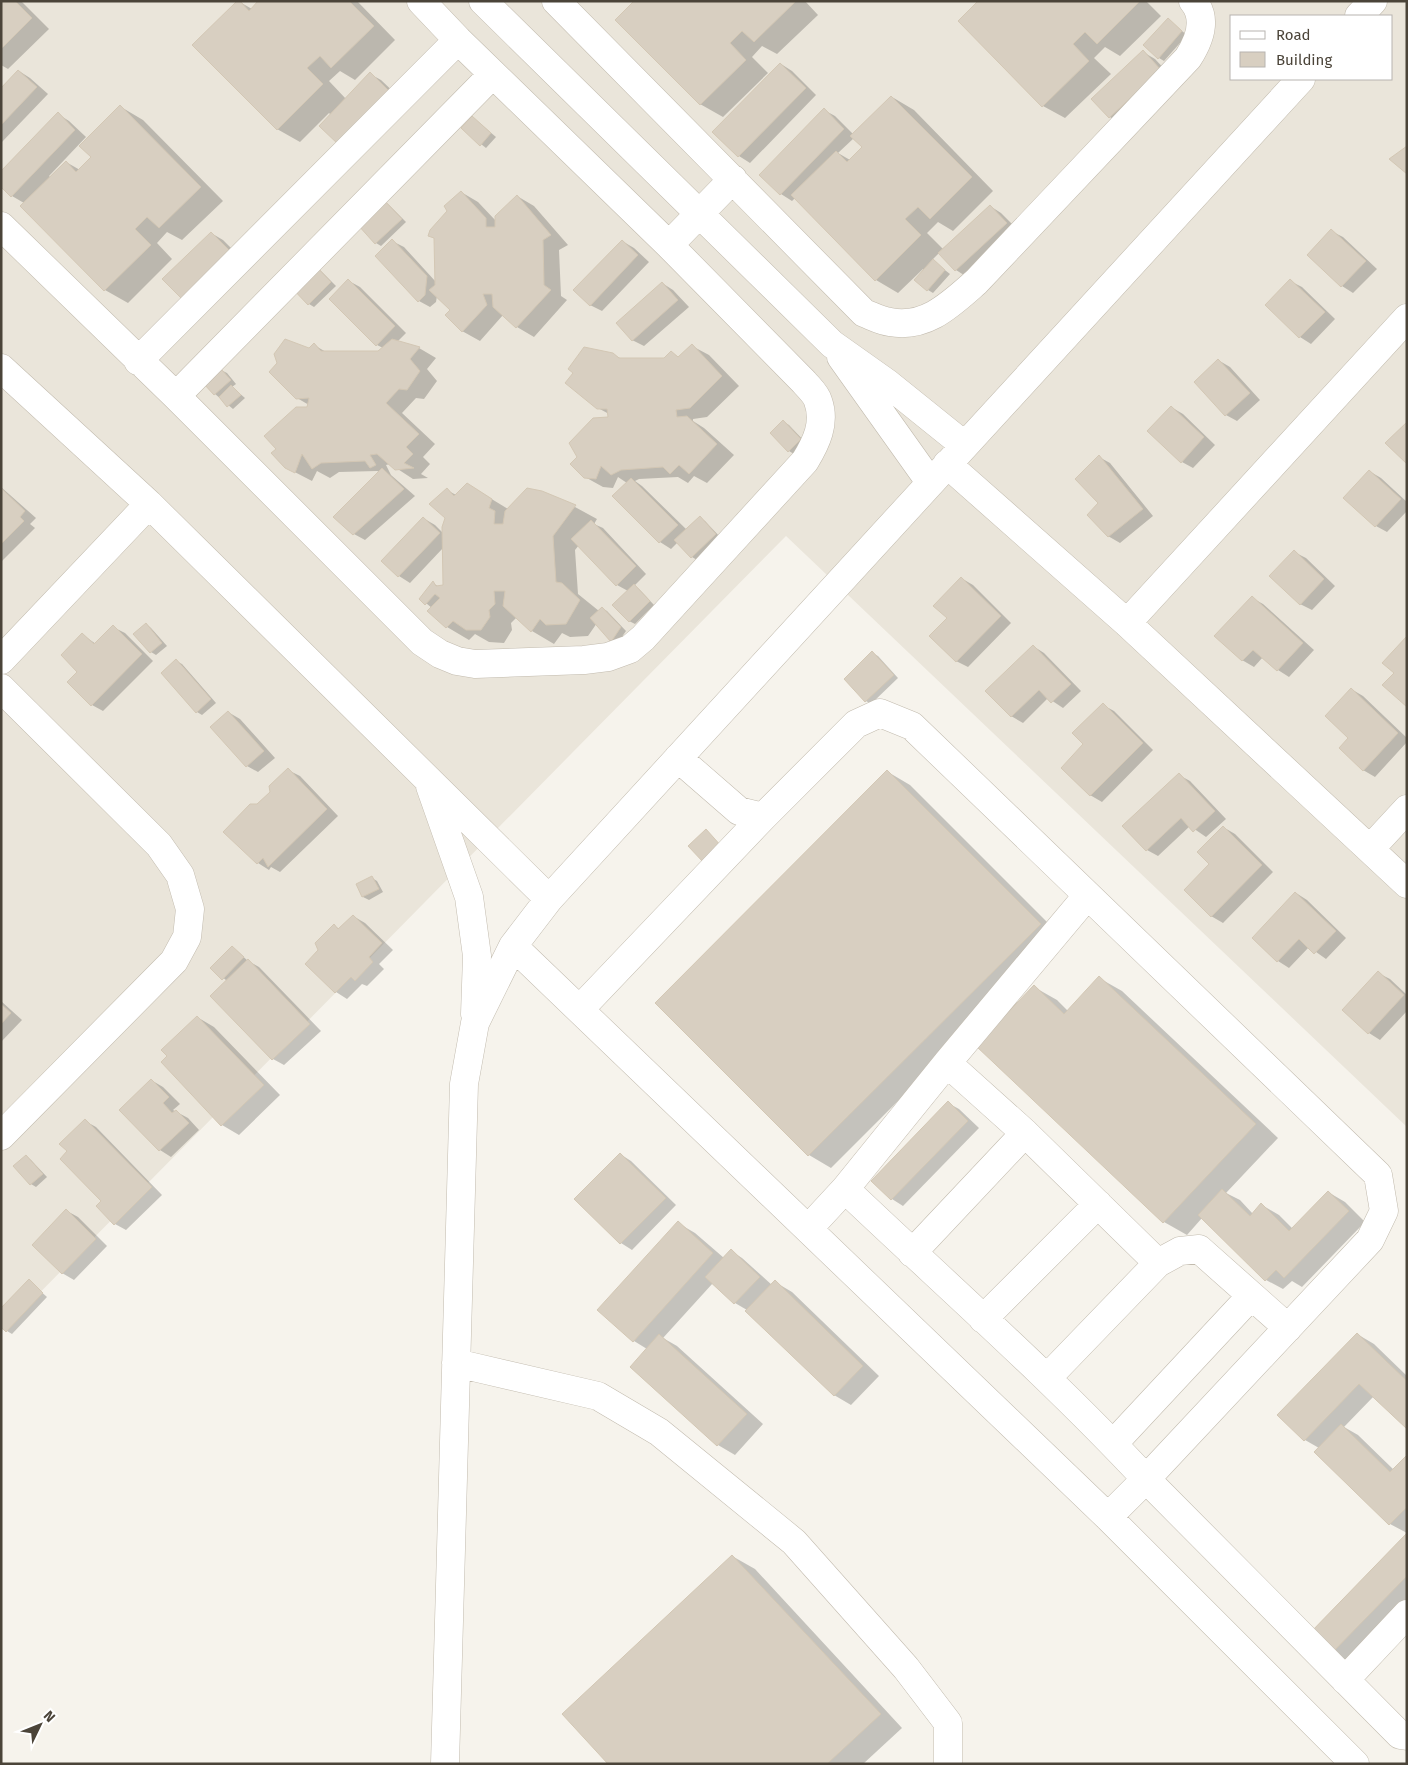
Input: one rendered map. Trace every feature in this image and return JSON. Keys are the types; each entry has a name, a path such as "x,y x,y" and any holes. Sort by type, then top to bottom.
{"street":[{"path":"1,226 176,396 422,642 440,654 457,661 475,664 584,660 608,657 630,649 643,638 805,461 817,441 821,419 818,400 804,382 669,245 458,40 421,1"},
{"path":"483,1 832,344 947,464 1127,623 1407,884"},
{"path":"562,3 864,313 890,322 916,323 940,312 976,282 1188,58 1197,43 1201,22 1197,5 1193,1"},
{"path":"1360,15 1373,1"},
{"path":"138,360 458,40"},
{"path":"176,396 493,74"},
{"path":"475,1023 513,946 549,899 1300,80"},
{"path":"669,245 733,179"},
{"path":"1127,623 1407,318"},
{"path":"832,344 887,383 947,464"},
{"path":"1,368 149,504 549,899"},
{"path":"1,660 149,504"},
{"path":"1,688 159,846 180,875 190,909 187,937 174,961 1,1136"},
{"path":"580,1009 763,817 856,724 880,713 912,726 1378,1175 1384,1211 1370,1240 1108,1517"},
{"path":"678,758 739,811 763,817"},
{"path":"428,780 469,897 476,956 475,1023 464,1084 445,1764"},
{"path":"1370,849 1407,809"},
{"path":"808,1229 845,1189 1087,896"},
{"path":"513,946 1108,1517 1355,1764"},
{"path":"948,1063 1025,1133 1158,1263"},
{"path":"912,1252 1025,1133"},
{"path":"845,1189 1046,1378 1113,1444 1400,1736 1407,1736"},
{"path":"983,1319 1098,1204"},
{"path":"1046,1378 1158,1263 1180,1251 1199,1249 1288,1328"},
{"path":"1113,1444 1251,1296"},
{"path":"456,1363 598,1396 659,1432 794,1542 906,1668 948,1723 948,1764"},
{"path":"1345,1680 1407,1614"}],"shaded area":[{"path":"1,1 1407,1 1407,1127 786,536 1,1332"}],"building":[{"path":"1,1 15,1 32,18 1,49"},
{"path":"237,1 240,1 249,11 258,1 349,1 374,26 331,68 320,56 307,68 323,84 277,130 192,45"},
{"path":"634,1 796,1 754,42 742,31 730,43 746,60 700,105 615,20"},
{"path":"978,1 1139,2 1097,44 1085,32 1073,44 1089,61 1042,107 958,21"},
{"path":"1168,18 1182,31 1158,59 1143,45"},
{"path":"1143,50 1161,70 1109,118 1091,99"},
{"path":"780,63 806,88 738,157 712,132"},
{"path":"18,70 37,87 1,125 1,88"},
{"path":"370,72 389,91 339,145 319,126"},
{"path":"891,96 972,177 930,219 918,207 905,219 921,235 875,281 791,195 836,151 847,162 862,147 850,136"},
{"path":"120,105 201,187 159,228 147,217 135,229 151,245 104,291 20,206 66,161 76,172 91,157 79,146"},
{"path":"824,108 844,129 780,195 759,175"},
{"path":"58,112 75,130 11,197 1,187 1,171"},
{"path":"472,116 491,133 480,146 461,128"},
{"path":"1407,146 1407,174 1389,159"},
{"path":"461,191 486,218 486,227 495,227 495,216 517,195 551,235 543,240 544,285 551,290 516,328 493,307 492,294 483,294 487,305 462,332 445,315 450,310 429,290 435,285 434,238 428,236 430,230 447,211 444,206"},
{"path":"384,200 402,219 375,244 358,225"},
{"path":"990,205 1007,223 955,271 938,253"},
{"path":"1331,229 1366,261 1341,287 1307,255"},
{"path":"211,232 231,252 182,299 162,279"},
{"path":"392,239 427,276 425,295 418,302 375,256"},
{"path":"622,240 638,255 590,306 573,290"},
{"path":"933,259 945,270 927,291 914,280"},
{"path":"315,265 331,282 308,305 291,287"},
{"path":"348,279 395,326 376,346 329,299"},
{"path":"1290,279 1325,312 1299,338 1265,305"},
{"path":"662,282 678,300 632,341 616,323"},
{"path":"285,339 309,348 314,343 321,351 378,351 392,339 420,347 410,359 420,371 407,390 399,389 386,403 419,434 406,447 413,454 404,463 414,468 395,470 377,454 370,455 376,465 370,468 365,461 321,463 312,469 302,454 295,473 285,468 271,453 276,449 264,436 296,407 307,407 309,398 296,399 269,372 277,363 274,354"},
{"path":"692,344 722,376 690,408 676,410 677,417 687,416 717,444 689,474 679,465 670,474 663,467 621,470 611,475 601,466 596,479 584,478 570,464 577,457 569,443 593,418 608,417 607,409 597,409 565,383 573,373 568,369 584,347 613,353 619,358 664,358 671,351 678,357"},
{"path":"1218,359 1250,393 1225,416 1194,382"},
{"path":"221,369 231,380 214,395 204,384"},
{"path":"231,385 241,395 227,407 219,397"},
{"path":"1171,406 1204,437 1181,463 1147,431"},
{"path":"783,420 801,439 788,452 770,433"},
{"path":"1407,422 1407,464 1385,443"},
{"path":"1099,455 1143,509 1108,537 1087,515 1098,503 1075,479"},
{"path":"382,468 404,489 353,535 333,517"},
{"path":"1369,470 1401,499 1375,527 1343,498"},
{"path":"631,478 678,525 659,543 612,496"},
{"path":"467,483 492,499 489,508 495,511 494,524 503,524 505,511 527,488 542,491 576,505 553,536 556,582 562,583 580,600 566,624 546,625 540,619 531,632 503,606 505,591 494,591 495,604 489,610 490,617 481,630 466,630 453,621 446,628 427,611 440,598 435,594 425,605 419,599 433,581 436,586 443,585 442,527 445,518 429,504 447,488 454,496"},
{"path":"1,488 25,511 20,517 24,521 1,544"},
{"path":"700,516 716,534 691,558 674,540"},
{"path":"423,517 440,533 398,577 381,561"},
{"path":"591,520 636,566 616,586 571,539"},
{"path":"1294,550 1324,579 1300,605 1269,576"},
{"path":"961,577 1001,616 956,662 929,636 947,618 933,606"},
{"path":"634,584 650,601 629,622 612,605"},
{"path":"1252,596 1303,643 1277,671 1253,650 1242,661 1214,636"},
{"path":"602,607 621,627 611,642 590,618"},
{"path":"146,623 162,643 150,653 133,634"},
{"path":"113,625 142,654 91,706 67,682 77,672 61,655 82,633 94,644"},
{"path":"1407,636 1407,707 1382,685 1394,673 1382,663"},
{"path":"1033,645 1071,684 1051,703 1039,690 1011,717 985,691"},
{"path":"872,651 894,675 865,702 844,679"},
{"path":"176,659 211,699 196,713 161,673"},
{"path":"1351,688 1398,733 1363,771 1339,748 1348,738 1325,716"},
{"path":"1103,703 1143,743 1090,796 1061,768 1083,744 1072,733"},
{"path":"228,711 264,751 246,767 210,727"},
{"path":"288,768 327,809 268,867 263,858 257,864 223,832 250,804 257,804 270,792 269,786"},
{"path":"887,770 1041,924 808,1156 655,1003"},
{"path":"1179,773 1215,811 1193,832 1181,818 1146,851 1122,826"},
{"path":"1223,826 1262,865 1211,917 1184,890 1209,864 1197,852"},
{"path":"706,829 722,847 704,863 688,846"},
{"path":"372,876 379,889 362,897 356,884"},
{"path":"1295,892 1336,931 1314,954 1299,939 1277,962 1252,938"},
{"path":"353,915 382,943 369,957 373,962 355,981 351,977 335,993 305,964 318,950 315,943 334,924 338,929"},
{"path":"232,946 244,957 222,980 210,968"},
{"path":"248,959 310,1024 272,1060 210,996"},
{"path":"1378,971 1404,995 1368,1034 1342,1010"},
{"path":"1099,976 1256,1124 1163,1223 976,1046 1034,985 1064,1014"},
{"path":"1,1004 11,1013 1,1024"},
{"path":"197,1016 264,1085 221,1126 161,1062 167,1056 161,1050"},
{"path":"151,1079 169,1097 163,1103 172,1113 176,1110 189,1123 159,1151 119,1110"},
{"path":"948,1101 968,1121 891,1200 871,1181"},
{"path":"85,1119 152,1187 114,1225 96,1206 101,1201 60,1159 67,1151 59,1144"},
{"path":"620,1153 666,1198 620,1244 574,1199"},
{"path":"26,1155 43,1174 30,1185 13,1166"},
{"path":"1222,1189 1250,1216 1261,1203 1289,1231 1328,1191 1349,1211 1284,1278 1276,1270 1265,1281 1198,1215"},
{"path":"66,1209 96,1239 62,1274 32,1245"},
{"path":"678,1221 713,1253 633,1342 597,1310"},
{"path":"731,1249 760,1277 734,1304 705,1277"},
{"path":"29,1279 43,1293 6,1332 1,1327 1,1308"},
{"path":"775,1280 863,1366 834,1396 745,1311"},
{"path":"1357,1333 1407,1381 1407,1429 1359,1384 1304,1441 1277,1415"},
{"path":"659,1334 747,1414 717,1446 630,1367"},
{"path":"1341,1424 1390,1472 1407,1455 1407,1507 1389,1525 1314,1452"},
{"path":"1407,1533 1407,1576 1330,1655 1309,1634"},
{"path":"732,1555 881,1714 827,1764 608,1764 562,1714"}]}
